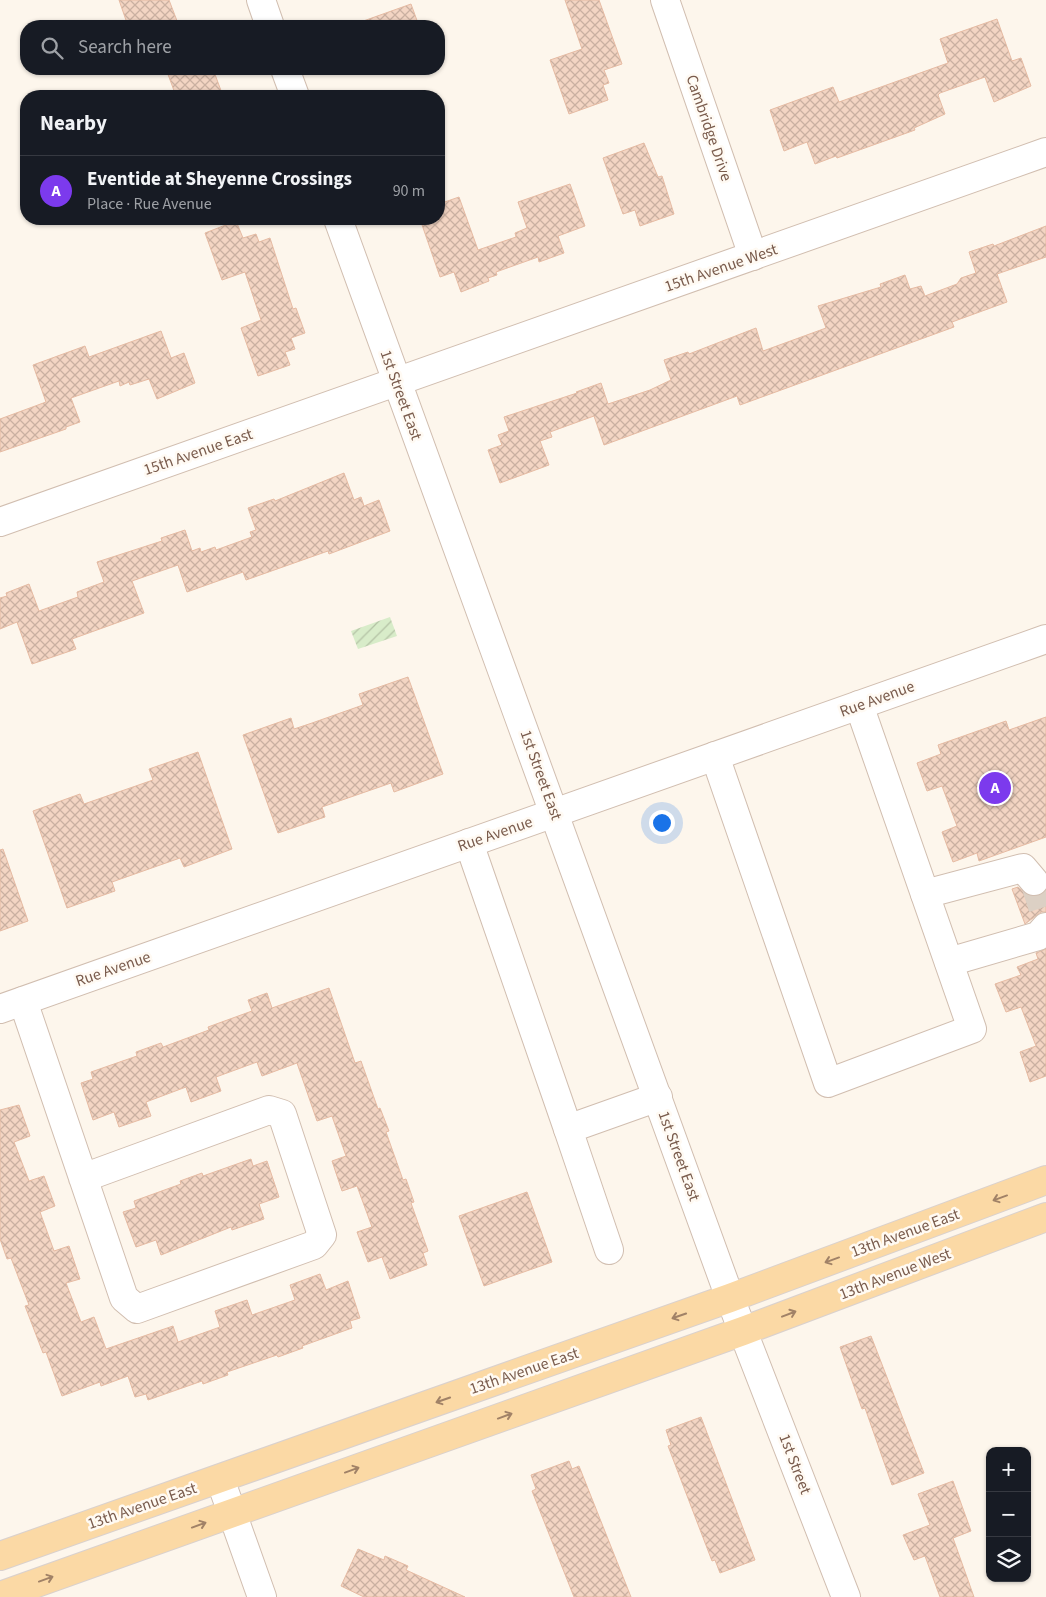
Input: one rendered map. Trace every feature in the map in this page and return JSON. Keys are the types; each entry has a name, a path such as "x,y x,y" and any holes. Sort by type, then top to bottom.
{"main road":[{"name":"13th Avenue East","path":"0,1556 730,1298 1046,1180"},
{"name":"13th Avenue West","path":"743,1332 1046,1217"},
{"path":"0,1596 743,1332"}],"street":[{"path":"261,0 268,20"},
{"name":"Cambridge Drive","path":"666,0 754,256"},
{"path":"287,75 293,90"},
{"name":"15th Avenue West","path":"396,382 1046,152"},
{"name":"1st Street East","path":"340,225 743,1332"},
{"name":"15th Avenue East","path":"0,522 396,382"},
{"name":"Rue Avenue","path":"12,1005 1046,639"},
{"path":"715,756 828,1083 972,1029 859,705"},
{"path":"469,843 609,1250"},
{"path":"925,894 1023,868 1034,881"},
{"path":"948,962 1038,936 1046,927"},
{"path":"12,1005 83,1178 124,1298 137,1309 314,1244 322,1235 282,1114 269,1110 83,1178"},
{"path":"568,1129 658,1097"},
{"name":"1st Street","path":"743,1332 846,1597"},
{"path":"220,1479 262,1597"}],"green space":[{"path":"390,617 397,636 358,649 351,631"}],"building":[{"path":"119,0 169,0 177,20 126,20"},
{"path":"565,0 599,0 622,64 604,70 609,83 603,85 608,100 569,114 550,60 582,49"},
{"path":"411,4 417,20 366,20"},
{"path":"997,19 1012,61 1021,58 1031,86 994,102 985,77 940,93 938,95 945,114 914,128 915,130 815,164 807,142 784,151 770,110 833,87 839,102 948,63 940,39"},
{"path":"168,75 215,75 221,90 174,90"},
{"path":"644,143 658,177 662,176 674,214 640,226 635,210 623,214 603,158"},
{"path":"570,184 585,226 558,236 564,253 539,262 538,257 496,272 497,275 488,278 489,281 461,292 454,272 440,277 422,225 445,225 445,202 459,197 478,250 516,237 515,233 527,228 518,202"},
{"path":"226,225 238,225 243,238 256,234 259,242 270,238 293,309 296,308 305,333 291,338 295,349 285,352 290,365 258,376 241,328 261,320 245,272 222,280 205,233"},
{"path":"1046,226 1046,257 997,274 1007,302 952,322 954,327 740,405 737,396 604,445 594,416 550,432 552,437 540,441 549,465 500,483 488,450 502,445 498,435 509,431 504,417 601,383 608,404 650,390 671,380 664,360 688,352 689,354 756,328 763,351 826,328 818,306 881,287 880,284 905,275 910,289 921,286 925,296 957,284 961,278 976,273 969,252 993,244 994,246"},
{"path":"161,331 171,358 184,353 195,383 157,399 149,379 130,385 129,382 120,386 119,381 71,398 80,422 66,427 66,429 0,452 0,419 46,402 33,365 85,346 89,357"},
{"path":"344,473 354,500 361,497 364,506 379,500 390,531 329,554 328,551 246,580 243,572 187,592 178,565 132,581 144,613 72,639 76,649 32,664 17,622 0,629 0,598 7,596 6,593 29,584 39,611 78,597 77,592 104,582 97,562 162,541 161,538 185,530 192,551 200,548 201,552 215,547 216,550 252,537 250,532 256,530 248,508 274,499 275,501"},
{"path":"408,677 443,774 394,792 391,783 322,807 325,817 278,833 243,735 291,718 294,729 312,723 363,705 359,694"},
{"path":"1046,717 1046,837 979,861 977,853 953,862 942,832 957,826 942,786 927,791 917,763 941,754 938,745 1006,721 1009,730"},
{"path":"198,752 232,849 184,867 180,858 112,882 115,891 67,908 33,811 80,794 84,804 153,780 149,769"},
{"path":"3,849 28,921 0,931 0,850"},
{"path":"1018,887 1029,896 1037,896 1046,890 1046,912 1041,912 1025,924 1012,889"},
{"path":"1046,949 1046,1076 1030,1082 1020,1052 1036,1046 1021,1007 1006,1012 995,984 1021,975 1017,967 1038,959 1036,953"},
{"path":"329,988 355,1063 361,1061 378,1109 380,1108 389,1131 386,1132 403,1180 406,1179 414,1202 411,1203 428,1251 423,1253 427,1265 390,1279 382,1257 368,1262 357,1232 372,1227 357,1186 342,1191 332,1161 346,1156 332,1116 317,1121 297,1063 262,1076 257,1062 216,1077 221,1091 191,1102 186,1087 146,1102 151,1116 119,1127 114,1112 93,1120 81,1083 93,1079 91,1072 137,1056 136,1052 161,1043 163,1047 209,1030 208,1027 252,1011 248,1000 267,993 272,1008"},
{"path":"19,1105 30,1136 14,1142 29,1181 44,1176 55,1206 40,1212 54,1251 69,1246 80,1279 66,1283 81,1322 94,1317 106,1349 173,1326 178,1342 220,1327 215,1311 247,1300 252,1315 295,1300 290,1285 320,1274 326,1290 348,1281 360,1318 350,1321 352,1328 302,1346 303,1348 227,1372 228,1375 203,1384 202,1381 148,1400 146,1394 135,1397 128,1376 101,1386 100,1382 62,1396 46,1352 43,1353 25,1306 29,1305 11,1258 7,1259 0,1239 0,1110"},
{"path":"251,1159 253,1166 267,1161 279,1197 259,1204 264,1219 232,1230 231,1227 161,1255 156,1240 136,1247 123,1212 136,1208 134,1201 181,1184 180,1181 202,1173 203,1176"},
{"path":"527,1192 552,1262 484,1286 459,1216"},
{"path":"871,1336 924,1473 892,1485 865,1408 862,1409 840,1347"},
{"path":"701,1417 755,1560 720,1573 715,1560 712,1561 668,1446 671,1445 666,1430"},
{"path":"569,1461 572,1469 579,1466 631,1597 574,1597 532,1491 536,1489 531,1475"},
{"path":"953,1481 971,1531 953,1538 974,1597 940,1597 925,1556 914,1560 903,1535 930,1525 918,1494"},
{"path":"358,1549 384,1560 385,1556 408,1566 406,1570 465,1597 364,1597 341,1586"}],"tunnel":[{"path":"1034,881 1046,918"}],"place":[{"name":"Eventide at Sheyenne Crossings","path":"995,788"}]}
